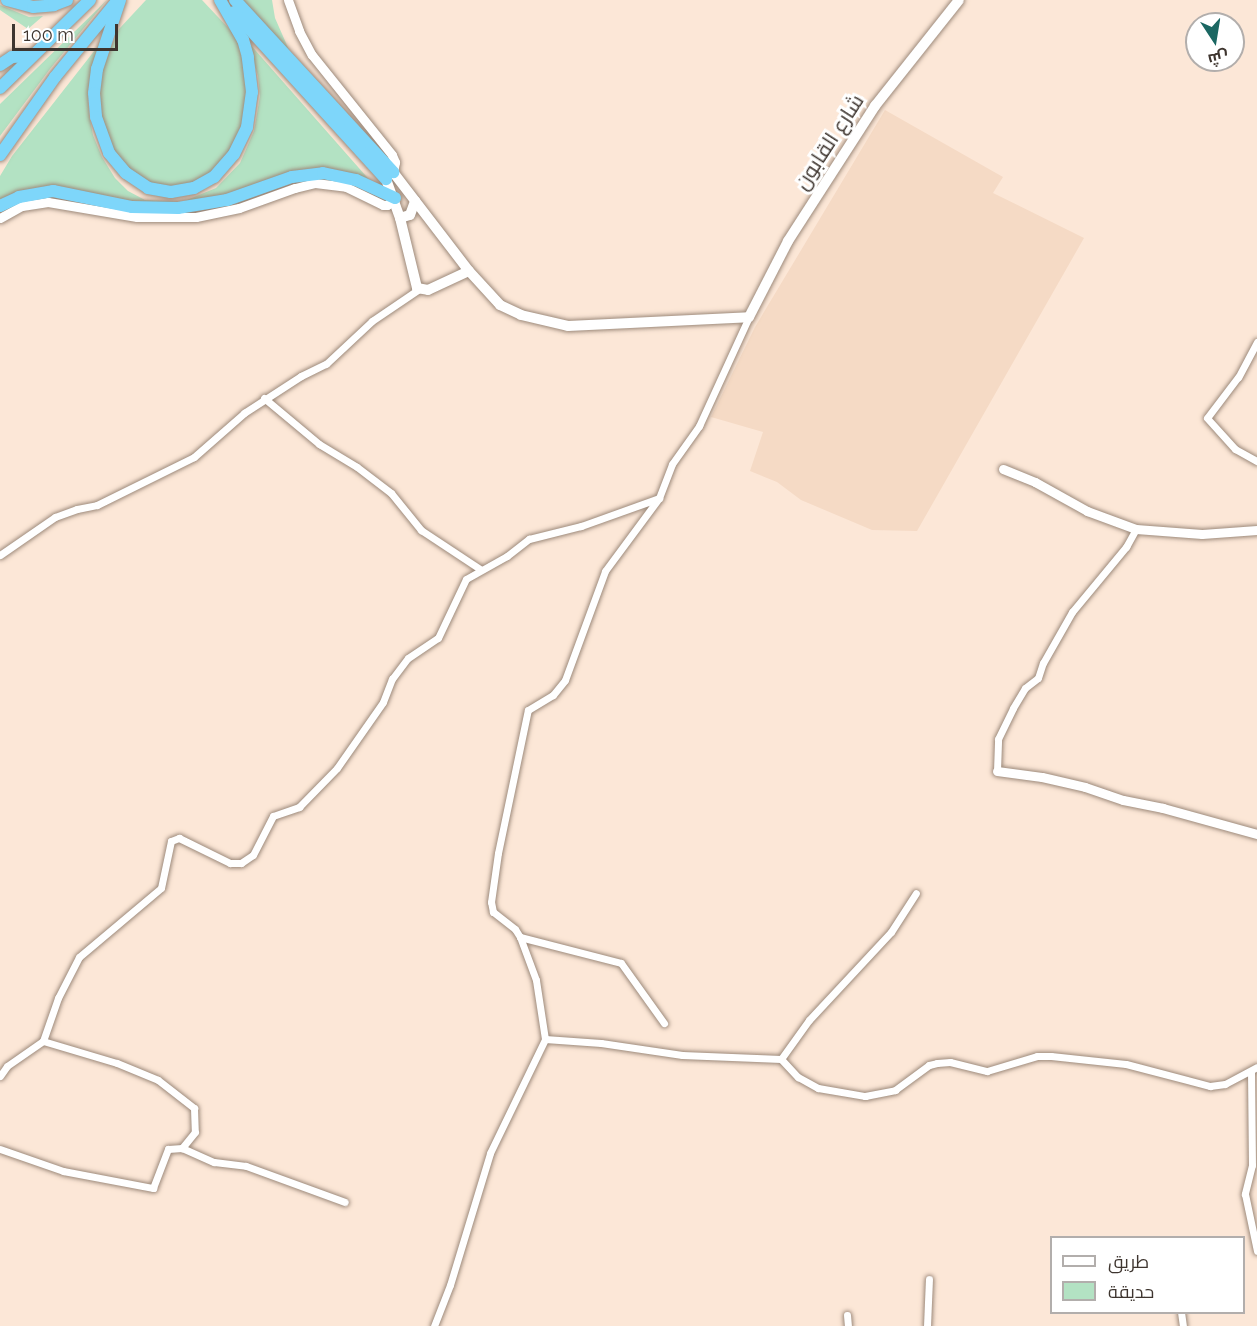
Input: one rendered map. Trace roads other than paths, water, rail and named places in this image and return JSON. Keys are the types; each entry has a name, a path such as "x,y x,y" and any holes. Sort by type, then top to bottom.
{"highway":[{"path":"7,0 33,7 54,5 67,0"},
{"path":"0,88 90,0"},
{"path":"119,0 97,69 94,93 96,117 109,153 126,173 148,188 171,192 194,188 214,177 234,154 247,127 252,92 248,57 243,40 221,0"},
{"path":"0,155 55,77 119,0"},
{"path":"221,0 389,175"},
{"path":"235,0 389,175"},
{"path":"0,65 12,57 32,56"},
{"path":"0,206 19,197 53,191 132,207 178,208 228,201 292,177 312,174 348,177 394,198"}],"main road":[{"name":"شارع القابون","path":"749,317 788,241 874,106 959,0"},
{"path":"389,175 415,285 420,290 428,290 469,271"},
{"path":"389,175 415,201 469,271 500,305 521,315 568,326 749,317"},
{"path":"400,218 410,215 415,201"}],"street":[{"path":"288,0 296,25 312,56 392,155 395,162 389,175"},
{"path":"0,218 22,206 48,202 137,217 196,217 239,208 315,183 346,187 382,206 387,205 394,198"},
{"path":"0,555 55,517 77,508 97,505 194,457 264,398 326,364 372,321 420,290"},
{"path":"434,1326 450,1285 490,1153 545,1039 536,980 520,938 515,929 493,912 491,902 498,853 528,710 553,695 565,680 605,571 659,498 672,464 699,426 749,317"},
{"path":"1257,342 1238,377 1207,418 1235,449 1257,461"},
{"path":"264,398 319,444 357,467 391,493 421,530 480,569"},
{"path":"1004,469 1035,482 1087,511 1136,529 1202,534 1257,530"},
{"path":"0,1076 7,1066 43,1041 58,998 78,957 161,888 171,841 179,838 230,863 241,863 253,855 273,816 299,807 338,768 383,702 392,679 408,658 438,638 466,579 480,569 507,556 529,539 581,526 659,498"},
{"path":"1136,529 1126,547 1072,612 1038,678 1025,688 1013,708 998,739 997,771 1042,777 1085,787 1123,800 1164,808 1257,834"},
{"path":"781,1059 809,1020 891,932 916,894"},
{"path":"520,938 621,963 664,1023"},
{"path":"545,1039 601,1043 682,1055 781,1059 798,1077 818,1088 865,1095 895,1090 929,1065 937,1062 950,1062 987,1071 1036,1056 1126,1064 1210,1086 1225,1084 1254,1069 1252,1165 1245,1194 1257,1251"},
{"path":"43,1041 117,1063 158,1080 194,1108 195,1132 182,1148"},
{"path":"0,1149 63,1171 153,1188 168,1149 182,1148 214,1162 246,1166 345,1202"},
{"path":"927,1326 929,1279"},
{"path":"847,1315 848,1326"}]}
